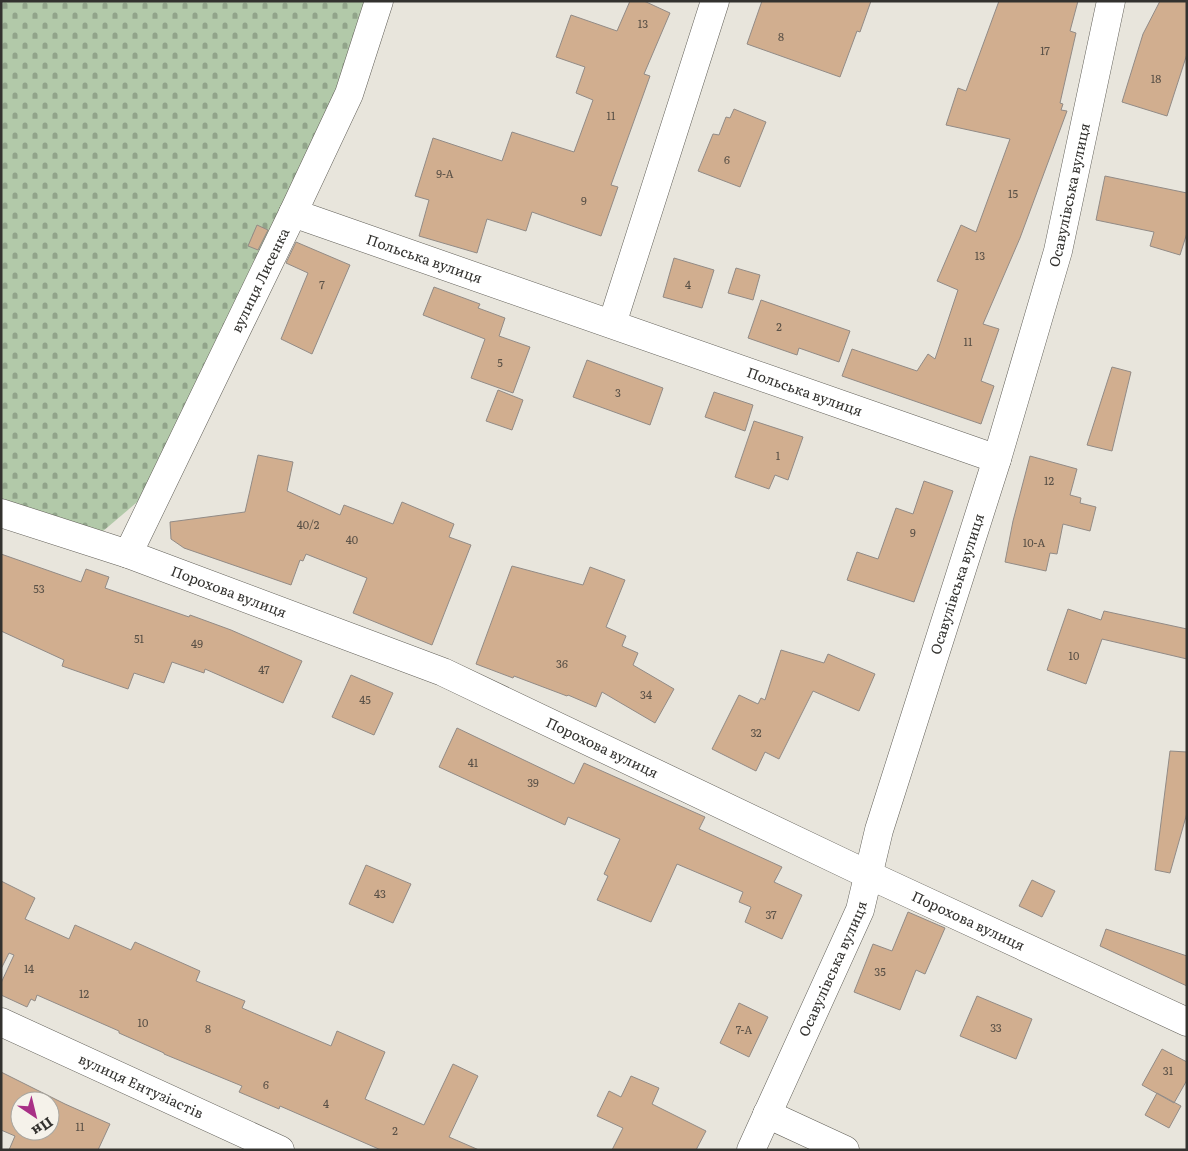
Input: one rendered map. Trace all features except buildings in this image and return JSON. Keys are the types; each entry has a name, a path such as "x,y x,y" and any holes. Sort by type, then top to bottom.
{"street":[{"name":"вулиця Лисенка","path":"128,554 293,213 348,94 379,1"},
{"path":"612,324 716,1"},
{"name":"Осавулівська вулиця","path":"751,1150 860,910 879,830 997,459 1058,250 1111,1"},
{"name":"Польська вулиця","path":"293,213 997,459"},
{"name":"Порохова вулиця","path":"1,513 128,554 443,672 869,875 1187,1022"},
{"name":"вулиця Ентузіастів","path":"1,1022 280,1150"},
{"path":"767,1114 845,1150"}],"green space":[{"path":"1,1 370,1 343,85 149,492 102,532 1,503"}]}
